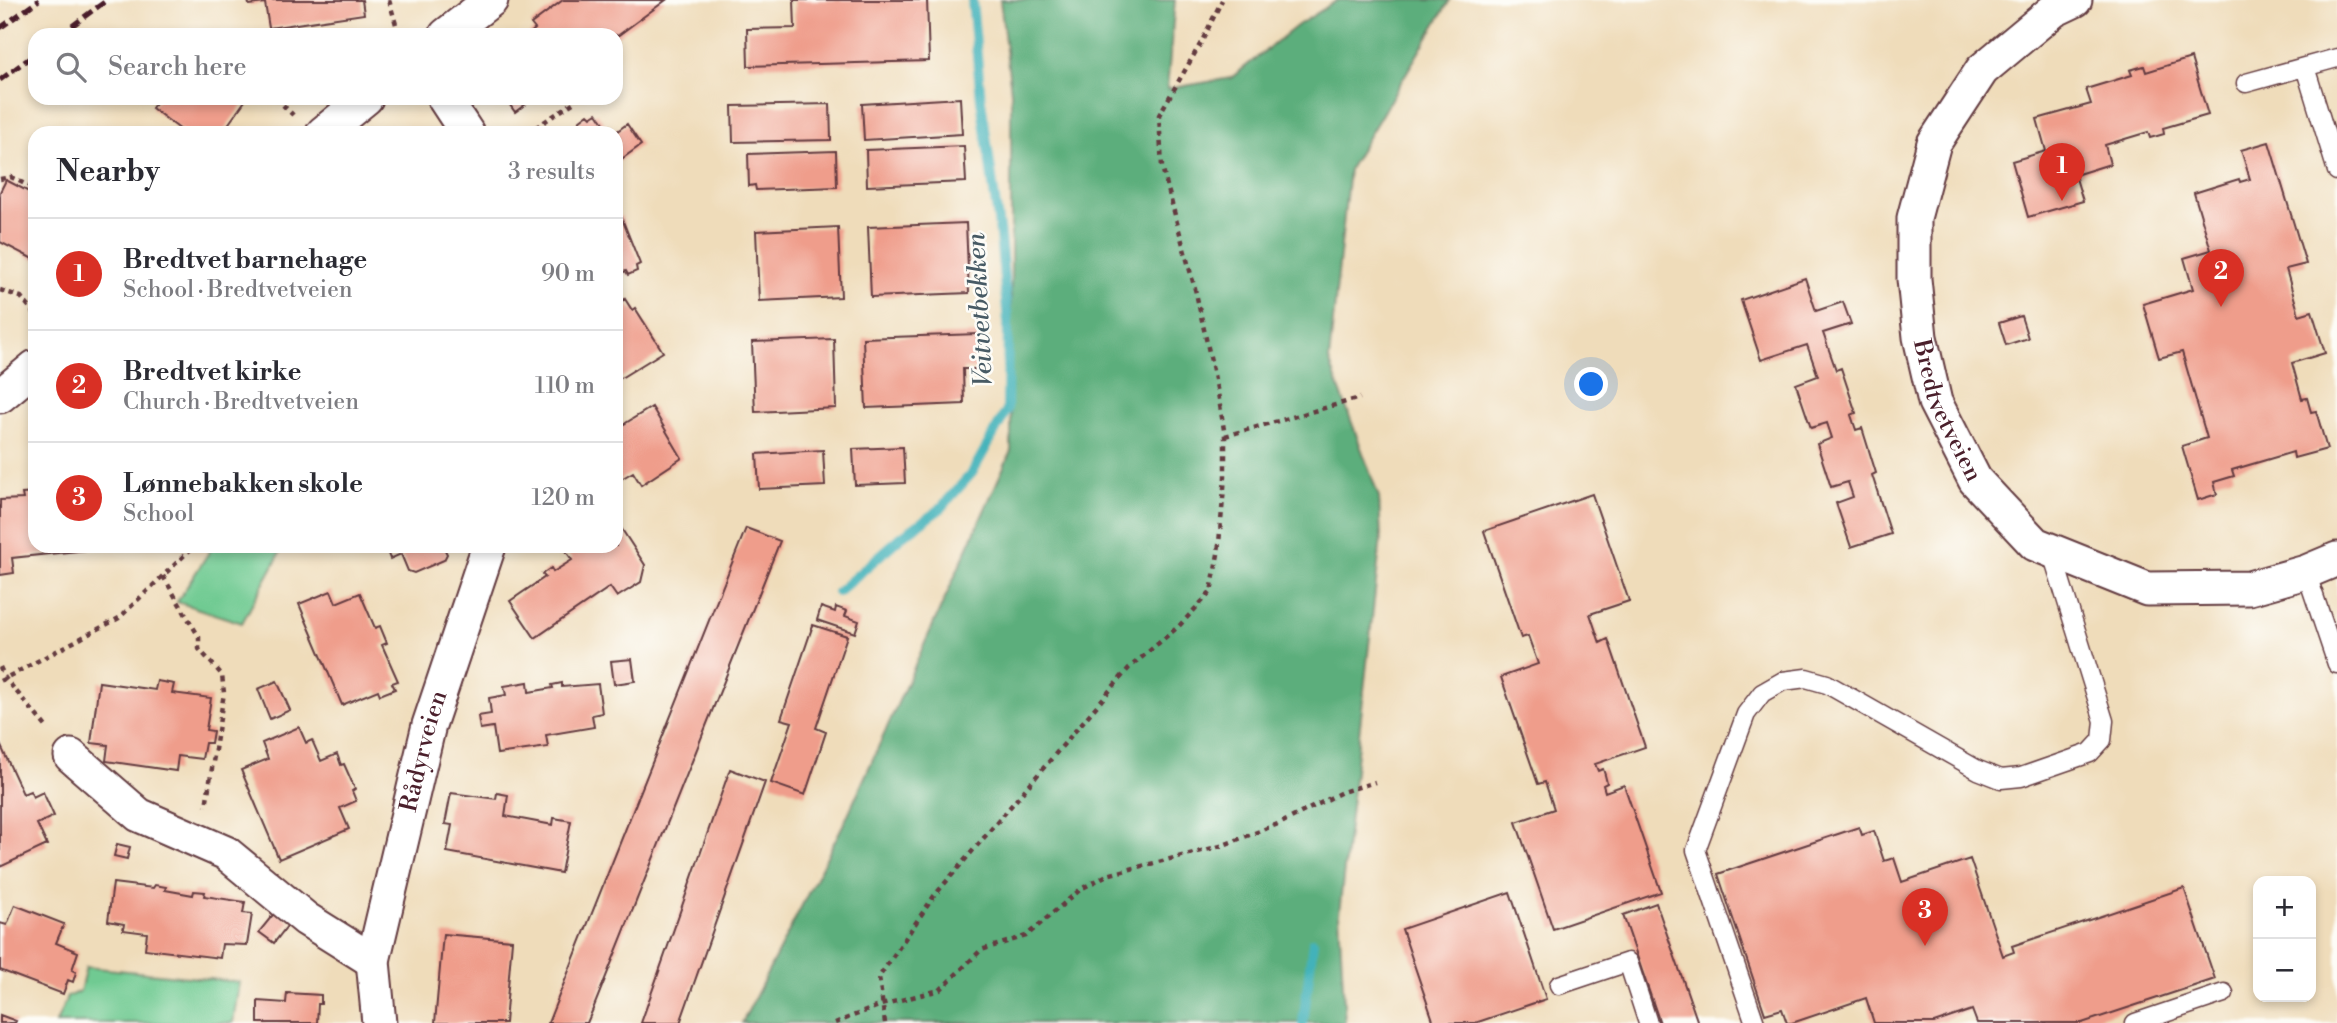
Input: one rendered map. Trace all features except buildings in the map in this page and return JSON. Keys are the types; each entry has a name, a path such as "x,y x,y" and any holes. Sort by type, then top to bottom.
{"street":[{"path":"455,28 491,0"},
{"name":"Bredtvetveien","path":"2075,0 2054,10 1982,71 1934,143 1914,218 1914,279 1920,337 1935,402 1975,480 2035,544 2147,589 2249,588 2306,572 2337,559"},
{"path":"332,126 357,105"},
{"path":"449,105 462,126"},
{"path":"0,396 28,373"},
{"name":"Rådyrveien","path":"379,1023 373,961 429,725 487,553"},
{"path":"71,756 139,815 226,853 306,919 373,961"}],"lane":[{"path":"2246,83 2337,58"},
{"path":"2305,67 2337,171"},
{"path":"1755,1023 1696,850 1746,714 1762,693 1783,681 1807,678 1827,684 1978,770 2001,779 2021,777 2090,753 2102,740 2104,721 2051,551"},
{"path":"2306,572 2337,664"},
{"path":"1559,985 1628,962 1648,1023"},
{"path":"2135,1023 2224,993"}],"path":[{"path":"389,0 397,28"},
{"path":"885,1023 879,977 934,897 1129,668 1179,626 1210,592 1218,554 1225,477 1225,436 1196,293 1162,167 1159,115 1202,41 1222,0"},
{"path":"538,126 570,105"},
{"path":"0,179 11,177 28,186"},
{"path":"2,293 21,297 28,306"},
{"path":"1225,436 1360,398"},
{"path":"2,679 119,618 187,553"},
{"path":"163,576 199,637 199,649 222,675 224,693 200,841"},
{"path":"0,667 2,679 71,756"},
{"path":"835,1023 881,1004 940,990 981,950 1026,936 1081,889 1107,876 1221,846 1283,822 1342,792 1375,782"}],"green space":[{"path":"1000,0 1175,0 1167,89 1231,78 1298,25 1338,0 1450,0 1349,169 1329,360 1379,497 1381,538 1339,914 1345,1023 742,1023 846,819 1011,451 1011,92"},
{"path":"208,553 279,553 242,623 177,602"},
{"path":"86,967 239,982 233,1023 56,1023 67,997 80,991"}],"waterway":[{"name":"Veitvetbekken","path":"838,592 901,537 939,510 972,473 1007,410 1008,323 1000,235 981,100 972,0"},
{"path":"1303,1023 1313,942"}],"railway":[{"path":"0,28 39,0"},
{"path":"69,28 107,0"},
{"path":"0,80 28,59"}],"place":[{"name":"Bredtvet barnehage","path":"2062,201"},
{"name":"Bredtvet kirke","path":"2221,307"},
{"name":"Lønnebakken skole","path":"1925,946"}]}
